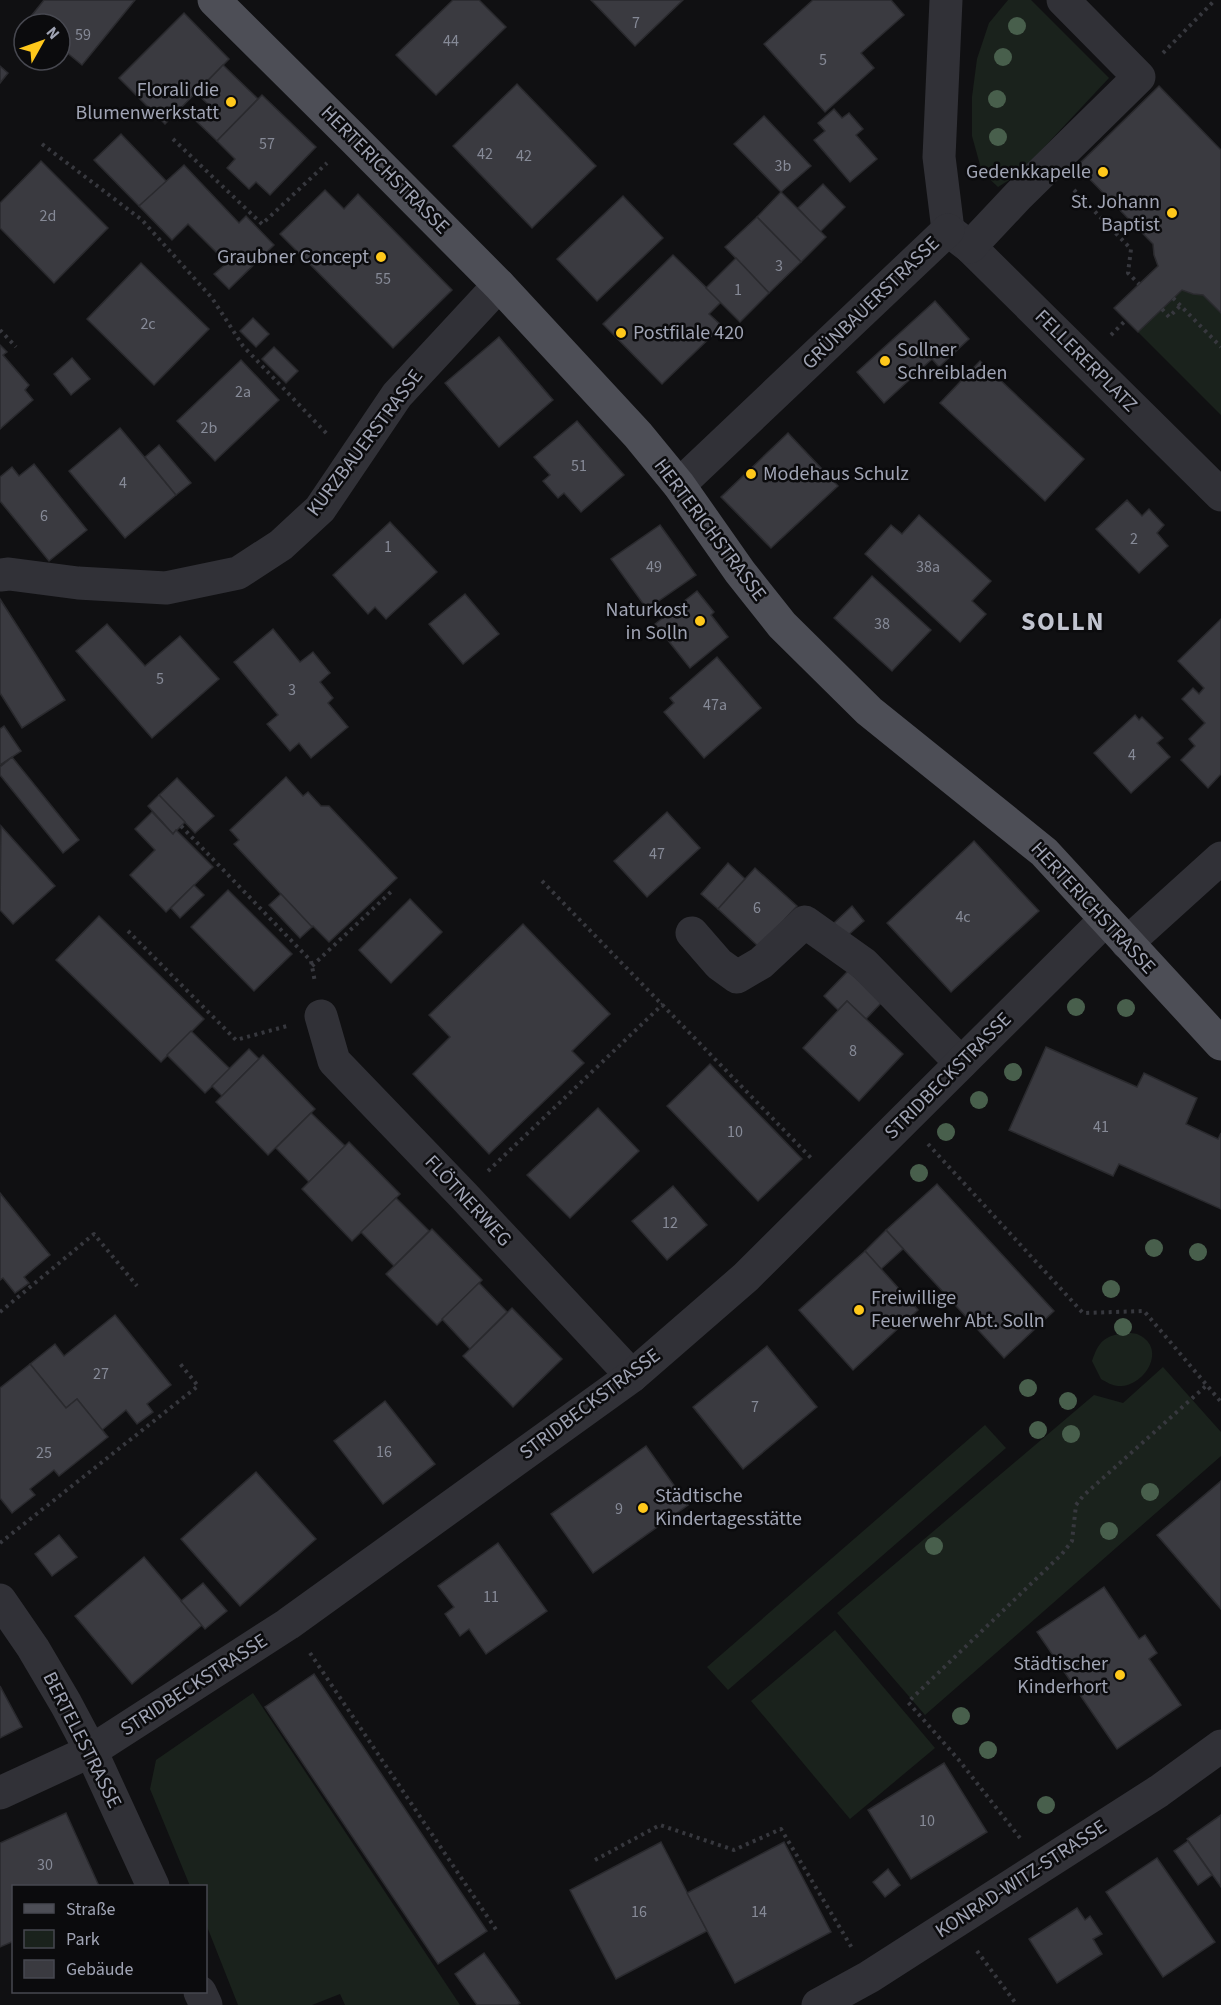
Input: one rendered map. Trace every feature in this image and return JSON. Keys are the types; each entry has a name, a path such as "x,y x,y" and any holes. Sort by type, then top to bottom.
{"main road":[{"name":"HERTERICHSTRASSE","path":"214,0 499,285 638,435 679,485 740,572 782,625 869,711 1044,852 1221,1044"}],"street":[{"name":"GRÜNBAUERSTRASSE","path":"946,0 939,157 959,238"},
{"path":"1063,0 1139,77"},
{"name":"GRÜNBAUERSTRASSE","path":"679,485 959,238 1018,196 1139,77"},
{"name":"FELLERERPLATZ","path":"959,238 1221,495"},
{"name":"KURZBAUERSTRASSE","path":"0,575 9,574 78,583 166,588 238,573 281,545 320,509 397,395 499,285"},
{"path":"1127,943 1221,858"},
{"name":"STRIDBECKSTRASSE","path":"0,1793 91,1751 288,1624 632,1376 746,1277 1106,919"},
{"path":"692,933 719,964 737,977 761,963 805,922 864,964 961,1063"},
{"name":"FLÖTNERWEG","path":"321,1016 334,1060 632,1376"},
{"name":"BERTELESTRASSE","path":"0,1599 39,1657 91,1751 152,1885"},
{"name":"KONRAD-WITZ-STRASSE","path":"818,2005 869,1977 1159,1791 1221,1746"}],"path":[{"path":"1139,77 1215,0"},
{"path":"173,139 262,224 354,138"},
{"path":"42,144 142,220 212,298 243,346 352,461"},
{"path":"1075,191 1131,249 1128,273 1139,284"},
{"path":"1173,298 1221,348"},
{"path":"1162,309 1169,317 1180,306"},
{"path":"0,330 16,347"},
{"path":"128,931 236,1040 321,1016 312,961 181,826"},
{"path":"542,881 838,1186"},
{"path":"312,966 394,889"},
{"path":"463,1195 663,1004"},
{"path":"905,1119 1083,1313 1144,1311 1221,1402"},
{"path":"0,1312 94,1234 137,1287"},
{"path":"0,1543 198,1386 178,1361"},
{"path":"1041,1866 980,1785 908,1702 1062,1554 1072,1541 1076,1505 1083,1496 1207,1385"},
{"path":"288,1624 308,1650 497,1931"},
{"path":"595,1860 660,1825 734,1850 781,1828 869,1977"},
{"path":"957,1920 1017,2005"}],"green space":[{"path":"1008,0 1031,0 1109,78 1019,174 998,187 982,172 972,136 972,97 977,59 989,23"},
{"path":"1182,290 1203,295 1221,313 1221,415 1138,332"},
{"path":"1125,1333 1138,1334 1147,1341 1152,1349 1152,1358 1144,1374 1136,1381 1128,1385 1116,1386 1101,1379 1092,1361 1103,1341"},
{"path":"1163,1367 1221,1432 1221,1456 925,1715 837,1613 1094,1395 1123,1403"},
{"path":"985,1425 1006,1448 728,1690 707,1667"},
{"path":"835,1630 935,1748 850,1819 751,1701"},
{"path":"253,1693 460,2005 345,2005 340,1994 312,2005 238,2005 207,1927 207,1885 190,1885 150,1789 156,1760"}],"building":[{"path":"44,0 135,0 82,65 72,57 72,12 34,12"},
{"path":"453,0 479,0 506,27 436,95 396,55"},
{"path":"591,0 683,0 635,46"},
{"path":"813,0 891,0 904,15 861,53 874,68 825,112 764,44"},
{"path":"184,13 229,59 165,124 119,78"},
{"name":"Florali die Blumenwerkstatt","path":"223,65 258,99 217,141 195,120 209,105 196,93"},
{"path":"0,66 8,73 0,83"},
{"path":"517,84 596,166 532,228 453,146"},
{"name":"St. Johann Baptist","path":"1159,86 1221,150 1221,313 1203,295 1182,290 1138,332 1114,308 1158,266 1153,244 1077,166"},
{"path":"262,95 316,147 270,195 256,182 249,189 227,168 235,159 217,141"},
{"path":"834,109 842,118 849,113 863,129 856,135 877,159 850,182 814,140 825,131 818,123"},
{"path":"764,116 811,166 781,192 734,144"},
{"path":"121,134 167,182 139,206 94,160"},
{"path":"41,161 108,228 54,283 0,228 0,203"},
{"path":"184,165 239,223 246,216 274,245 229,289 214,274 227,263 188,224 172,240 139,206"},
{"path":"823,184 845,207 820,232 798,208"},
{"path":"325,190 344,209 358,194 452,290 393,348 280,234"},
{"path":"781,192 826,237 801,262 757,217"},
{"path":"623,196 663,238 597,301 557,259"},
{"path":"757,217 801,262 769,293 725,247"},
{"path":"673,255 721,302 709,314 722,326 662,384 603,324"},
{"path":"736,258 769,293 740,322 706,288"},
{"path":"141,263 209,329 154,385 87,319"},
{"path":"935,301 969,339 939,367 932,359 884,403 857,372"},
{"path":"253,318 269,334 256,347 240,331"},
{"path":"499,337 553,400 499,447 445,383"},
{"path":"0,345 7,352 3,355 29,385 25,390 33,400 0,429"},
{"path":"274,347 298,371 286,383 262,359"},
{"path":"72,358 90,379 71,395 54,374"},
{"path":"241,360 279,400 215,461 177,421"},
{"path":"980,361 1084,459 1045,501 940,403"},
{"path":"577,421 624,475 581,512 564,493 558,498 543,481 550,475 534,457"},
{"path":"120,428 176,495 125,538 69,471"},
{"path":"788,433 838,486 771,548 721,497"},
{"path":"159,445 191,483 176,495 145,457"},
{"path":"34,464 87,530 49,561 0,501 0,477 12,467 19,476"},
{"path":"1127,500 1142,516 1149,509 1164,525 1157,533 1168,546 1139,573 1096,529"},
{"path":"919,515 991,581 972,601 986,614 960,642 865,554 891,525 902,534"},
{"path":"390,522 437,572 386,619 375,607 368,614 333,575"},
{"path":"660,525 696,575 647,609 611,559"},
{"path":"872,576 931,630 892,671 834,618"},
{"path":"697,591 714,612 711,615 728,637 690,668 655,624"},
{"path":"465,594 499,634 463,664 429,624"},
{"path":"0,599 65,700 22,728 0,693"},
{"path":"1221,619 1221,774 1208,788 1181,760 1195,746 1189,739 1205,723 1182,699 1193,688 1199,694 1204,688 1178,661"},
{"path":"107,624 145,666 180,636 219,679 152,738 76,651"},
{"path":"273,629 300,662 313,652 330,673 320,682 333,698 328,703 348,727 311,758 299,743 290,751 267,724 278,715 234,662"},
{"path":"717,657 761,708 704,758 664,712 674,703 670,698"},
{"path":"1135,715 1139,720 1142,717 1163,738 1157,743 1170,757 1131,793 1094,753"},
{"path":"4,726 21,751 0,765 0,729"},
{"path":"12,757 79,840 63,853 0,775 0,767"},
{"path":"286,777 303,796 308,792 321,806 329,806 397,878 329,942 234,844 239,840 230,830"},
{"path":"177,778 214,816 195,833 159,795"},
{"path":"159,795 185,822 173,834 148,806"},
{"path":"152,812 173,834 176,830 213,867 166,912 130,875 155,850 135,829"},
{"path":"667,812 700,848 647,897 614,861"},
{"path":"1,826 55,886 13,924 0,910"},
{"path":"974,841 1039,911 951,992 887,923"},
{"path":"728,863 745,879 718,909 701,894"},
{"path":"755,868 797,906 759,947 718,909"},
{"path":"194,885 204,895 180,918 171,908"},
{"path":"228,890 292,954 254,991 191,927"},
{"path":"281,894 312,927 300,938 269,905"},
{"path":"410,899 442,932 391,983 359,950"},
{"path":"852,906 864,921 846,937 834,923"},
{"path":"99,916 204,1019 161,1062 56,960"},
{"path":"523,924 610,1014 572,1051 584,1063 489,1154 413,1074 450,1037 429,1015"},
{"path":"848,971 882,1002 866,1019 847,1001 838,1010 824,996"},
{"path":"847,1001 903,1054 859,1101 803,1048"},
{"path":"191,1031 230,1069 205,1093 167,1055"},
{"path":"1046,1047 1137,1087 1144,1073 1197,1098 1186,1124 1218,1139 1221,1133 1221,1209 1119,1164 1113,1176 1009,1130"},
{"path":"249,1049 259,1059 222,1096 212,1086"},
{"path":"263,1055 315,1109 268,1155 216,1102"},
{"path":"710,1064 802,1159 758,1201 667,1106"},
{"path":"598,1108 639,1151 570,1218 527,1175"},
{"path":"311,1113 345,1146 309,1182 276,1148"},
{"path":"349,1142 400,1194 352,1241 302,1189"},
{"path":"937,1184 1054,1311 1004,1358 886,1230"},
{"path":"673,1186 707,1225 667,1260 632,1221"},
{"path":"0,1193 50,1255 24,1277 29,1283 15,1293 3,1278 0,1280"},
{"path":"396,1198 429,1231 394,1266 361,1232"},
{"path":"432,1229 482,1280 437,1325 386,1274"},
{"path":"886,1230 903,1249 881,1269 865,1251"},
{"name":"Freiwillige Feuerwehr Abt. Solln","path":"865,1251 918,1310 853,1370 799,1310"},
{"path":"479,1283 507,1312 470,1349 442,1319"},
{"path":"512,1308 562,1359 513,1407 463,1356"},
{"path":"115,1315 171,1385 147,1404 153,1412 137,1424 126,1410 102,1430 77,1399 66,1408 30,1364 55,1344 64,1356"},
{"path":"767,1346 817,1407 743,1469 693,1407"},
{"path":"30,1364 66,1408 77,1399 108,1437 59,1476 54,1470 30,1489 35,1495 12,1513 0,1498 0,1388"},
{"path":"385,1401 435,1464 383,1504 334,1441"},
{"path":"646,1446 688,1505 593,1573 551,1514"},
{"path":"256,1472 316,1539 240,1606 181,1539"},
{"path":"1221,1481 1221,1609 1157,1535"},
{"path":"59,1535 77,1557 52,1576 35,1554"},
{"path":"498,1543 547,1611 486,1654 469,1629 460,1636 445,1614 454,1607 438,1586"},
{"path":"144,1557 202,1625 132,1684 75,1616"},
{"path":"203,1583 227,1611 205,1629 181,1601"},
{"path":"1104,1587 1139,1639 1145,1635 1157,1653 1149,1659 1181,1705 1117,1749 1037,1632"},
{"path":"314,1674 487,1931 438,1964 265,1707"},
{"path":"0,1686 22,1727 0,1738"},
{"path":"944,1763 987,1832 911,1879 868,1810"},
{"path":"66,1813 99,1885 12,1885 12,1942 0,1947 0,1843"},
{"path":"1221,1815 1221,1887 1187,1839"},
{"path":"1188,1841 1212,1875 1198,1885 1174,1851"},
{"path":"661,1842 707,1931 616,1979 570,1890"},
{"path":"784,1842 831,1932 735,1983 687,1893"},
{"path":"1157,1858 1215,1942 1163,1977 1106,1892"},
{"path":"888,1869 900,1885 885,1897 873,1882"},
{"path":"1077,1908 1085,1920 1090,1916 1102,1934 1093,1939 1102,1954 1057,1983 1029,1939"},
{"path":"484,1953 520,2003 517,2005 477,2005 455,1974"}],"place":[{"name":"Florali die Blumenwerkstatt","path":"231,102"},
{"name":"Gedenkkapelle","path":"1103,172"},
{"name":"St. Johann Baptist","path":"1172,213"},
{"name":"Graubner Concept","path":"381,257"},
{"name":"Postfilale 420","path":"621,333"},
{"name":"Sollner Schreibladen","path":"885,361"},
{"name":"Modehaus Schulz","path":"751,474"},
{"name":"Naturkost in Solln","path":"700,621"},
{"name":"Freiwillige Feuerwehr Abt. Solln","path":"859,1310"},
{"name":"Städtische Kindertagesstätte","path":"643,1508"},
{"name":"Städtischer Kinderhort","path":"1120,1675"}],"district":[{"name":"SOLLN","path":"1063,621"}]}
